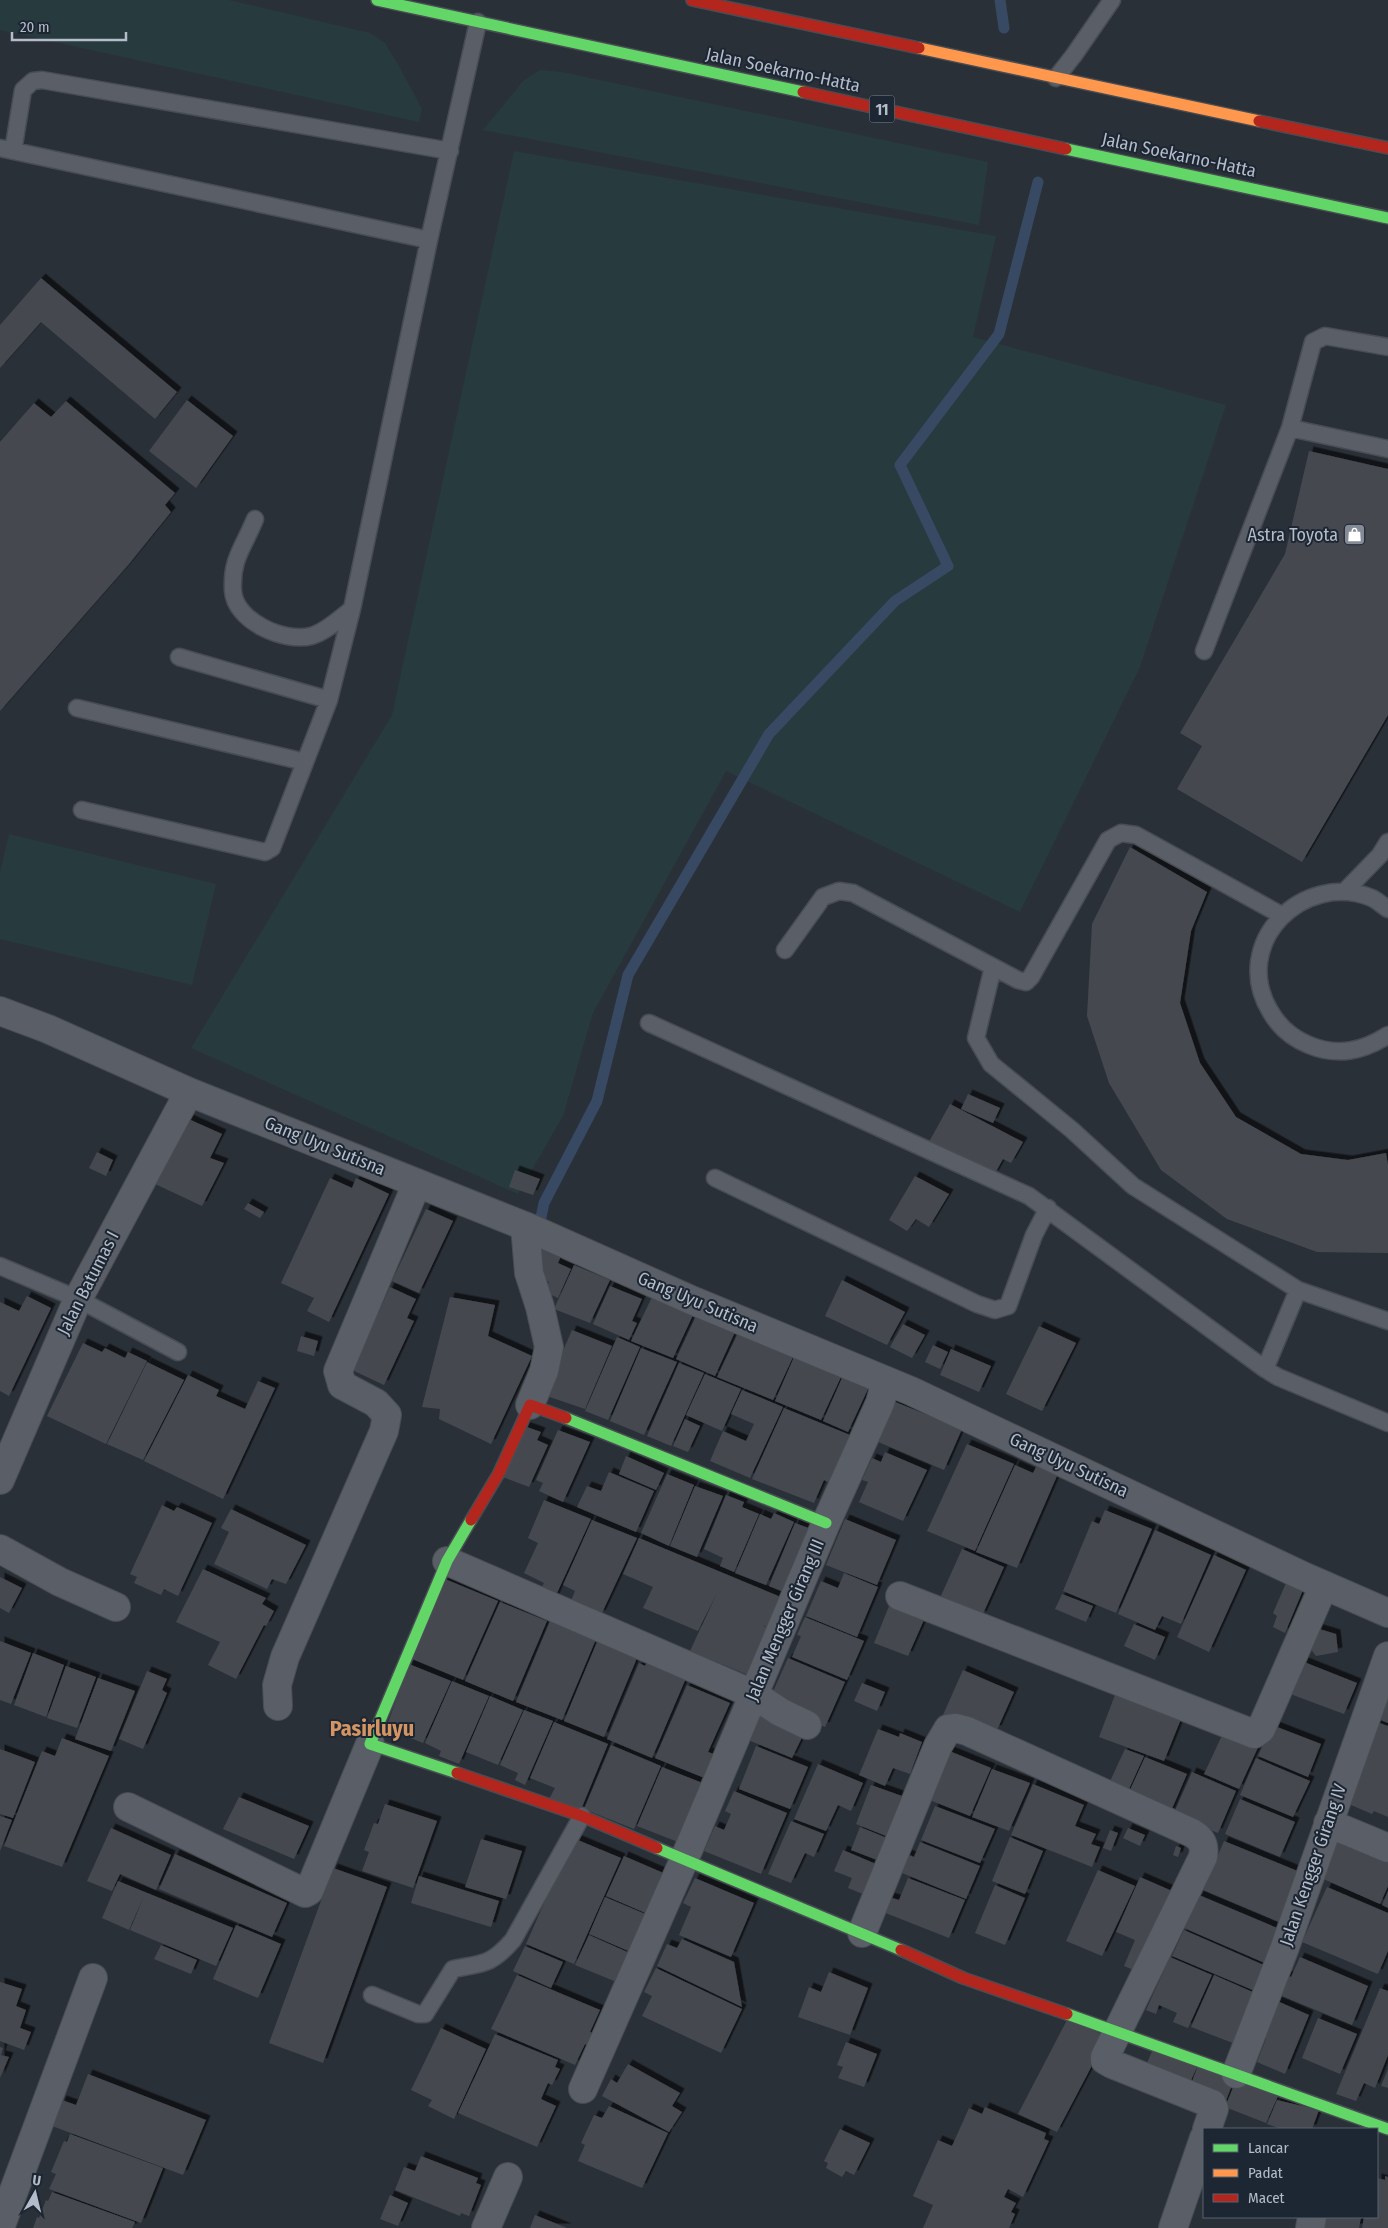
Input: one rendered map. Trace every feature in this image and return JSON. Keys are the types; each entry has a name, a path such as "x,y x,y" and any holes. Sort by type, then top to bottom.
{"main road":[{"name":"Jalan Soekarno-Hatta","path":"377,0 1388,218"},
{"path":"692,0 1388,148"},
{"path":"826,1523 584,1424 530,1405 499,1474 447,1561 370,1744 582,1816 862,1933 963,1978 1236,2074 1340,2121 1388,2129"}],"street":[{"name":"Gang Uyu Sutisna","path":"0,1010 189,1092 534,1230 689,1299 886,1381 1388,1613"},
{"name":"Jalan Batumas I","path":"0,1480 78,1299 189,1092"},
{"path":"278,1706 277,1685 285,1657 384,1431 387,1415 376,1403 342,1385 338,1371 417,1183"},
{"path":"530,1405 544,1371 549,1347 540,1307 529,1273 534,1230"},
{"name":"Jalan Mengger Girang III","path":"584,2088 684,1860 826,1523 880,1403 886,1381"},
{"path":"0,1549 60,1582 116,1607"},
{"path":"447,1561 753,1694 780,1712 807,1725"},
{"path":"900,1596 1254,1734 1261,1729 1324,1585"},
{"name":"Jalan Kengger Girang IV","path":"1236,2074 1285,1947 1388,1656"},
{"path":"862,1933 943,1736 948,1730 956,1728 967,1731 1200,1838 1204,1847 1203,1857 1117,2031 1105,2060 1212,2104 1214,2109 1207,2128"},
{"path":"128,1807 305,1893 309,1891 370,1744"},
{"path":"1328,1823 1388,1848"},
{"path":"0,2228 93,1978"},
{"path":"1173,2228 1203,2141"},
{"path":"486,2228 508,2178"}],"lane":[{"path":"1056,78 1112,0"},
{"path":"82,810 265,852 273,846 329,700 352,609 429,240 478,22"},
{"path":"429,240 7,150 23,90 33,81 42,80 450,151"},
{"path":"1204,651 1290,428 1313,342 1325,336 1388,347"},
{"path":"1290,428 1388,449"},
{"path":"255,520 238,553 233,572 233,593 240,612 265,629 287,636 310,636 329,626 352,609"},
{"path":"179,657 329,700"},
{"path":"77,708 305,762"},
{"path":"785,950 822,897 839,891 854,894 993,967 1026,982 1031,977 1108,840 1120,833 1136,836 1283,916"},
{"path":"1344,892 1380,854 1388,842"},
{"path":"1388,909 1373,899 1344,892 1317,894 1292,906 1273,926 1261,950 1258,977 1264,1002 1277,1023 1296,1040 1320,1050 1345,1052 1370,1047 1388,1035"},
{"path":"993,967 976,1038 991,1064 1072,1130 1133,1186 1298,1290 1388,1321"},
{"path":"649,1023 1029,1196 1048,1208 1265,1369 1278,1377 1388,1423"},
{"path":"715,1178 977,1304 995,1310 1008,1306 1034,1235 1048,1208"},
{"path":"0,1266 78,1299 178,1352"},
{"path":"1265,1369 1298,1290"},
{"path":"372,1995 418,2014 425,2014 453,1969 485,1963 499,1956 513,1940 582,1816"}],"green space":[{"path":"0,0 229,0 370,33 385,43 399,66 422,109 419,122 0,30"},
{"path":"540,70 562,72 988,162 979,225 483,130 523,81"},
{"path":"514,151 996,236 973,337 1226,405 1140,667 1020,912 726,771 593,1013 563,1116 518,1194 191,1048 392,715"},
{"path":"9,834 216,884 192,985 0,939 0,873"}],"building":[{"path":"41,278 177,392 155,419 41,322 0,368 0,325"},
{"path":"187,400 233,436 196,488 149,451"},
{"path":"66,401 175,493 165,505 171,512 129,564 0,711 0,442 34,403 51,417"},
{"path":"1309,451 1388,469 1388,715 1302,862 1177,789 1202,746 1180,733 1285,554"},
{"path":"1130,847 1207,892 1191,931 1180,1003 1200,1063 1236,1117 1301,1154 1348,1160 1386,1153 1388,1165 1388,1253 1317,1252 1227,1219 1161,1170 1109,1083 1087,1016 1092,924"},
{"path":"968,1094 1000,1108 993,1123 961,1109"},
{"path":"950,1104 1023,1142 1011,1163 1003,1159 994,1175 929,1142"},
{"path":"184,1117 222,1134 210,1158 224,1163 202,1206 153,1183"},
{"path":"97,1152 113,1160 106,1176 89,1168"},
{"path":"515,1170 540,1179 533,1195 509,1187"},
{"path":"915,1176 949,1194 929,1227 916,1219 907,1231 889,1220"},
{"path":"330,1178 352,1188 356,1178 389,1194 329,1322 307,1311 314,1298 281,1283"},
{"path":"248,1203 264,1212 260,1218 244,1209"},
{"path":"426,1209 453,1221 419,1293 392,1281"},
{"path":"540,1246 561,1256 558,1263 571,1269 558,1298 545,1292 549,1282 540,1278 543,1271 538,1269"},
{"path":"574,1265 610,1280 590,1323 554,1309"},
{"path":"842,1280 905,1312 887,1345 825,1316"},
{"path":"610,1286 642,1299 632,1321 637,1323 629,1340 593,1324"},
{"path":"390,1287 416,1299 407,1318 414,1321 384,1385 352,1370"},
{"path":"27,1296 51,1308 9,1396 0,1391 0,1302 19,1311"},
{"path":"450,1297 495,1305 488,1336 532,1356 491,1444 439,1419 440,1409 422,1407"},
{"path":"652,1297 693,1315 673,1358 631,1341"},
{"path":"696,1316 735,1332 715,1376 676,1359"},
{"path":"903,1324 925,1335 912,1358 890,1347"},
{"path":"1039,1326 1076,1343 1042,1411 1006,1394"},
{"path":"572,1330 612,1346 585,1409 544,1395"},
{"path":"738,1333 793,1357 773,1400 717,1377"},
{"path":"301,1336 318,1341 314,1356 297,1351"},
{"path":"617,1337 640,1347 608,1420 585,1411"},
{"path":"83,1343 102,1352 105,1348 125,1358 128,1352 147,1361 106,1444 47,1416"},
{"path":"933,1345 948,1352 940,1369 925,1362"},
{"path":"641,1348 677,1362 644,1435 610,1421"},
{"path":"951,1349 991,1366 979,1392 940,1375"},
{"path":"794,1357 841,1377 821,1420 775,1401"},
{"path":"147,1362 184,1380 143,1460 107,1444"},
{"path":"679,1363 704,1373 671,1446 647,1436"},
{"path":"705,1374 741,1389 722,1431 686,1415"},
{"path":"188,1375 219,1390 216,1396 245,1409 258,1381 275,1388 223,1499 144,1461"},
{"path":"842,1378 868,1389 848,1432 823,1421"},
{"path":"742,1390 783,1407 750,1478 710,1461 723,1431 746,1441 754,1424 731,1414"},
{"path":"893,1401 962,1429 944,1470 876,1441"},
{"path":"784,1408 850,1435 830,1483 824,1480 814,1503 752,1479"},
{"path":"685,1419 700,1426 688,1452 673,1446"},
{"path":"524,1426 541,1432 537,1440 548,1445 529,1487 500,1476"},
{"path":"558,1430 590,1442 563,1502 539,1491 543,1483 536,1480"},
{"path":"967,1444 1014,1464 975,1551 927,1531"},
{"path":"885,1452 927,1470 903,1521 859,1502 868,1482 862,1480 872,1458 881,1462"},
{"path":"626,1456 664,1473 656,1490 619,1474"},
{"path":"1040,1459 1060,1469 1017,1568 976,1552 1015,1465 1033,1473"},
{"path":"609,1472 654,1491 636,1532 577,1507 587,1486 601,1491"},
{"path":"667,1474 694,1485 669,1546 641,1533"},
{"path":"695,1486 723,1496 697,1557 670,1546"},
{"path":"726,1495 744,1502 742,1507 759,1514 734,1572 720,1566 723,1558 704,1549"},
{"path":"544,1500 591,1519 552,1604 537,1597 544,1583 524,1573 538,1543 528,1538"},
{"path":"162,1505 174,1511 177,1507 212,1523 178,1596 164,1589 161,1595 134,1583 137,1577 130,1574"},
{"path":"231,1509 306,1545 286,1584 272,1579 267,1589 214,1564 229,1532 221,1528"},
{"path":"1105,1510 1152,1529 1116,1613 1063,1591 1092,1521 1099,1524"},
{"path":"774,1513 794,1522 766,1585 735,1573 760,1514 771,1519"},
{"path":"845,1519 896,1540 877,1585 826,1565"},
{"path":"592,1520 637,1538 601,1615 571,1601 575,1591 563,1585"},
{"path":"795,1523 814,1530 789,1594 769,1586"},
{"path":"1155,1530 1211,1555 1181,1624 1162,1616 1155,1630 1118,1614"},
{"path":"639,1538 788,1600 775,1630 762,1625 774,1631 753,1677 690,1651 717,1593 698,1631 643,1608 653,1587 623,1574"},
{"path":"962,1549 1004,1567 982,1616 940,1598"},
{"path":"1214,1555 1246,1570 1209,1652 1177,1637"},
{"path":"203,1569 266,1598 262,1604 274,1611 266,1626 264,1625 236,1679 208,1665 220,1642 176,1622"},
{"path":"844,1573 878,1587 857,1637 806,1616 821,1581 838,1588"},
{"path":"0,1577 22,1588 9,1613 0,1608"},
{"path":"445,1579 498,1601 463,1680 410,1658"},
{"path":"1286,1583 1303,1590 1285,1633 1273,1627 1277,1616 1273,1613"},
{"path":"1062,1594 1093,1606 1086,1622 1055,1609"},
{"path":"892,1599 927,1613 908,1656 874,1643"},
{"path":"500,1602 547,1621 513,1701 465,1681"},
{"path":"553,1614 599,1632 562,1720 516,1702"},
{"path":"805,1617 864,1641 847,1680 792,1657 801,1636 797,1635"},
{"path":"1134,1624 1165,1637 1155,1660 1124,1646"},
{"path":"1316,1628 1336,1634 1338,1652 1316,1656 1306,1643"},
{"path":"608,1636 637,1658 604,1737 564,1721 597,1642 604,1644"},
{"path":"0,1641 31,1653 11,1704 0,1700"},
{"path":"33,1653 64,1665 46,1717 14,1705"},
{"path":"788,1658 845,1682 825,1727 768,1703"},
{"path":"1299,1660 1357,1683 1344,1714 1285,1692"},
{"path":"647,1662 689,1671 652,1758 607,1739 639,1663 645,1666"},
{"path":"409,1664 451,1681 423,1743 386,1728"},
{"path":"66,1666 96,1677 77,1728 47,1718"},
{"path":"963,1670 1014,1692 997,1730 968,1726 943,1715"},
{"path":"147,1671 167,1679 162,1690 167,1693 143,1749 119,1739"},
{"path":"98,1678 135,1691 111,1751 75,1739"},
{"path":"452,1681 489,1696 459,1764 439,1756 441,1751 425,1743"},
{"path":"862,1683 885,1692 877,1711 854,1701"},
{"path":"687,1685 730,1703 708,1752 719,1756 707,1779 655,1758"},
{"path":"1115,1695 1181,1719 1164,1761 1099,1737"},
{"path":"1388,1695 1388,1723 1378,1719"},
{"path":"490,1696 523,1710 498,1765 466,1752"},
{"path":"755,1704 807,1727 792,1758 741,1737"},
{"path":"524,1710 553,1721 525,1785 515,1780 518,1773 500,1765"},
{"path":"554,1722 608,1744 580,1812 549,1799 555,1788 530,1778"},
{"path":"1377,1722 1388,1726 1388,1817 1374,1811 1372,1814 1344,1802"},
{"path":"1272,1725 1321,1744 1308,1777 1258,1756"},
{"path":"878,1729 899,1737 900,1733 922,1742 910,1774 893,1768 885,1786 859,1775"},
{"path":"1225,1729 1260,1743 1239,1789 1204,1774"},
{"path":"62,1738 109,1756 62,1867 4,1846 42,1751 55,1756"},
{"path":"611,1745 661,1766 634,1829 584,1809"},
{"path":"756,1746 808,1767 790,1809 739,1789"},
{"path":"0,1749 35,1762 13,1818 0,1814"},
{"path":"1125,1749 1144,1756 1125,1798 1106,1790"},
{"path":"947,1750 991,1768 970,1816 927,1799"},
{"path":"1145,1757 1187,1774 1168,1818 1125,1801"},
{"path":"1256,1758 1310,1781 1293,1817 1240,1795"},
{"path":"818,1764 863,1783 851,1811 838,1805 826,1831 794,1819"},
{"path":"662,1767 705,1784 678,1842 637,1826"},
{"path":"992,1769 1030,1783 1009,1831 972,1817"},
{"path":"1192,1772 1236,1791 1218,1833 1173,1815"},
{"path":"1033,1784 1084,1805 1075,1826 1096,1834 1091,1844 1100,1847 1092,1867 1011,1835"},
{"path":"871,1785 902,1796 886,1836 856,1824"},
{"path":"734,1791 787,1813 761,1874 704,1851 715,1826 724,1830 731,1814 725,1811"},
{"path":"239,1797 309,1826 294,1859 223,1829"},
{"path":"1240,1799 1295,1822 1280,1857 1225,1834"},
{"path":"385,1804 437,1821 413,1888 362,1871 369,1852 364,1850 374,1823 378,1824"},
{"path":"935,1806 995,1829 980,1863 921,1840"},
{"path":"0,1816 12,1820 0,1851"},
{"path":"791,1821 824,1834 814,1857 805,1853 791,1883 768,1874"},
{"path":"860,1827 887,1838 877,1860 851,1850"},
{"path":"111,1828 171,1855 156,1890 120,1874 112,1891 87,1881"},
{"path":"1128,1828 1145,1835 1140,1846 1123,1838"},
{"path":"1110,1830 1118,1833 1111,1851 1103,1848"},
{"path":"1010,1837 1043,1851 1025,1894 992,1881"},
{"path":"573,1838 621,1858 574,1964 526,1944"},
{"path":"481,1839 522,1851 506,1899 465,1887"},
{"path":"1337,1839 1388,1856 1388,1886 1380,1904 1319,1877"},
{"path":"1224,1841 1300,1872 1279,1922 1203,1890"},
{"path":"920,1842 980,1866 966,1899 897,1871 905,1853 914,1857"},
{"path":"1176,1846 1181,1848 1178,1857 1173,1855"},
{"path":"843,1850 876,1864 863,1894 848,1888 852,1878 834,1871"},
{"path":"175,1854 287,1903 272,1937 159,1889"},
{"path":"624,1856 668,1875 650,1915 606,1896"},
{"path":"333,1868 387,1887 323,2063 269,2043"},
{"path":"1098,1870 1135,1886 1102,1956 1066,1941"},
{"path":"419,1876 499,1901 491,1927 411,1903"},
{"path":"1140,1877 1179,1894 1143,1974 1124,1966 1135,1940 1116,1932"},
{"path":"695,1878 754,1903 731,1957 679,1935 691,1907 683,1903"},
{"path":"908,1878 965,1900 949,1938 883,1912 889,1897 899,1900"},
{"path":"118,1881 233,1928 216,1966 130,1930 144,1896 129,1930 102,1918"},
{"path":"995,1885 1025,1898 1005,1945 975,1933"},
{"path":"1327,1887 1388,1913 1388,1951 1378,1974 1302,1942"},
{"path":"1388,1891 1388,1908 1382,1905"},
{"path":"1199,1895 1282,1930 1267,1964 1184,1928"},
{"path":"605,1897 650,1916 633,1953 589,1934"},
{"path":"236,1925 281,1944 258,1998 213,1979"},
{"path":"1184,1930 1266,1966 1255,1991 1172,1956"},
{"path":"589,1935 632,1954 619,1983 575,1965"},
{"path":"682,1939 734,1962 742,2007 657,1966 667,1944 677,1948"},
{"path":"161,1945 197,1960 191,1974 154,1959"},
{"path":"525,1946 563,1962 551,1988 513,1971"},
{"path":"1170,1957 1212,1975 1188,2028 1173,2022 1177,2013 1159,2005 1156,2014 1146,2010"},
{"path":"1300,1957 1368,1986 1352,2025 1277,1994 1286,1975 1291,1977"},
{"path":"656,1968 742,2009 721,2053 642,2016 652,1996 644,1992"},
{"path":"829,1972 868,1988 850,2035 798,2017 809,1987 821,1992"},
{"path":"517,1975 600,2010 590,2032 597,2035 591,2047 585,2044 575,2065 491,2029"},
{"path":"1214,1975 1255,1993 1233,2043 1191,2027"},
{"path":"0,1982 22,1989 16,2006 26,2010 20,2028 31,2032 24,2050 0,2041"},
{"path":"1380,1988 1388,1991 1388,2055 1375,2088 1364,2083 1356,2101 1336,2094"},
{"path":"1275,2000 1309,2015 1285,2074 1257,2062 1266,2039 1260,2036"},
{"path":"1068,2018 1107,2037 1057,2132 1018,2114"},
{"path":"1318,2018 1357,2034 1340,2074 1302,2058"},
{"path":"441,2028 486,2049 454,2119 428,2106 432,2100 411,2090"},
{"path":"495,2034 558,2060 555,2067 560,2069 552,2085 548,2083 541,2099 556,2106 537,2147 458,2113"},
{"path":"846,2042 877,2054 864,2087 838,2078 843,2067 837,2065"},
{"path":"1155,2045 1199,2063 1186,2091 1142,2074"},
{"path":"0,2047 3,2048 1,2055 9,2057 0,2078"},
{"path":"1199,2063 1235,2077 1224,2106 1188,2092"},
{"path":"628,2064 680,2093 672,2106 682,2112 669,2132 602,2096 611,2079 617,2083"},
{"path":"1388,2069 1388,2088 1381,2086"},
{"path":"88,2074 206,2120 183,2175 52,2126 62,2100 76,2105"},
{"path":"1237,2078 1279,2094 1266,2123 1225,2107"},
{"path":"1277,2100 1319,2110 1312,2128 1278,2128 1267,2124"},
{"path":"609,2106 668,2133 642,2188 578,2161 585,2145 581,2143 594,2115 602,2118"},
{"path":"985,2107 1046,2133 1044,2139 1049,2141 1023,2197 1008,2189 1004,2197 1016,2203 1011,2212 1015,2214 1009,2228 923,2228 933,2205 913,2196 938,2140 952,2146 969,2108 982,2114"},
{"path":"840,2129 870,2143 854,2175 846,2171 842,2177 826,2168 828,2163 824,2161"},
{"path":"70,2134 163,2168 141,2223 49,2189 56,2174 51,2172 64,2141 67,2142"},
{"path":"421,2156 478,2178 476,2183 481,2185 469,2216 461,2213 460,2216 395,2190 404,2167 415,2171"},
{"path":"1385,2176 1388,2177 1388,2228 1362,2228 1364,2218 1378,2218 1378,2178 1385,2180"},
{"path":"52,2192 135,2222 132,2228 33,2228 37,2217 39,2218 46,2200 48,2201"},
{"path":"390,2195 408,2203 398,2226 380,2219"},
{"path":"535,2215 567,2228 530,2228"},
{"path":"1318,2218 1361,2218 1359,2228 1316,2228"}],"waterway":[{"path":"1000,0 1004,28"},
{"path":"538,1232 544,1203 597,1101 628,975 769,734 895,601 948,566 900,465 999,334 1038,182"}],"traffic: fast":[{"path":"377,0 803,92"},
{"path":"1066,149 1388,218"},
{"path":"566,1418 826,1523"},
{"path":"457,1773 370,1744 447,1561 471,1520"},
{"path":"657,1848 901,1950"},
{"path":"1067,2014 1388,2129"}],"traffic: slow":[{"path":"919,48 1259,121"}],"traffic: jam":[{"path":"692,0 919,48"},
{"path":"803,92 1066,149"},
{"path":"1259,121 1388,148"},
{"path":"471,1520 499,1473 530,1405 566,1418"},
{"path":"457,1773 582,1816 657,1848"},
{"path":"901,1950 963,1978 1067,2014"}],"place":[{"name":"Astra Toyota","path":"1354,535"}],"district":[{"name":"Pasirluyu","path":"372,1728"}]}
